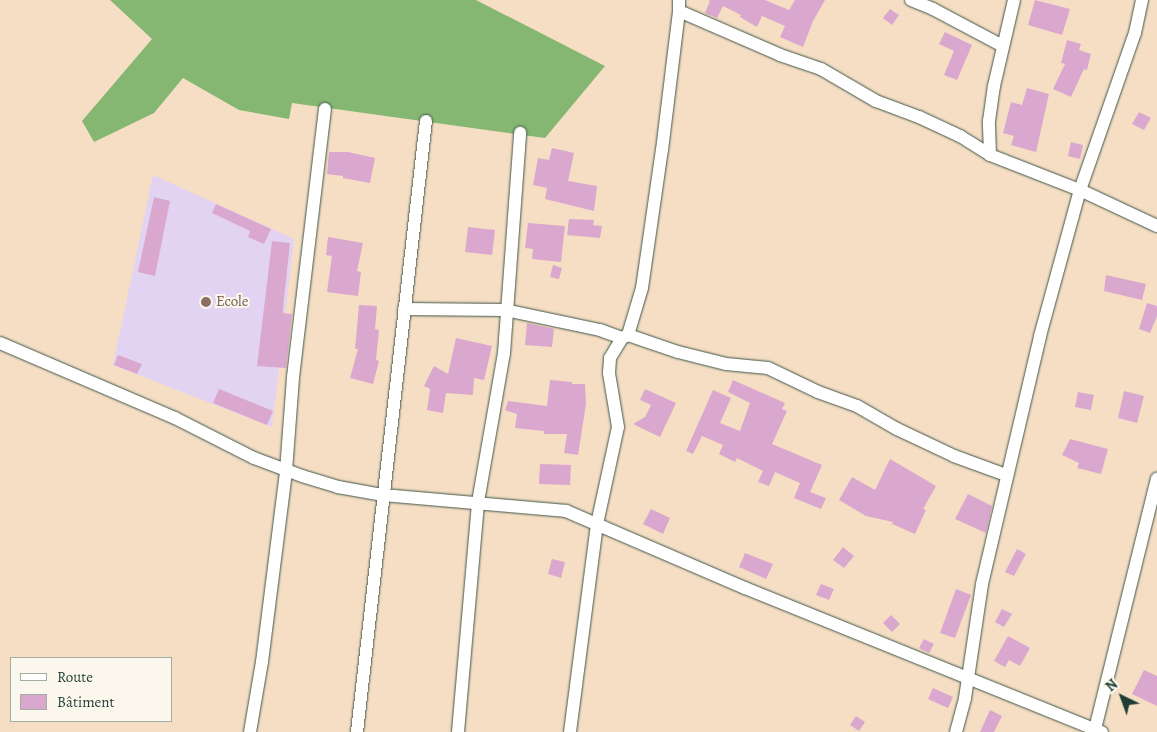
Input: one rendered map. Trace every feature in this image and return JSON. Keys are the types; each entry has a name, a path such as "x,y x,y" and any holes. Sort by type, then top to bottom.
{"street":[{"path":"911,0 933,9 1003,46"},
{"path":"990,155 989,121 1014,0"},
{"path":"956,732 965,698 982,584 1040,336 1080,190 1135,32 1142,0"},
{"path":"570,732 597,524 618,427 609,373 610,358 625,337 642,288 679,6 780,55 821,70 876,101 927,121 990,155 1080,190 1157,226"},
{"path":"250,732 262,662 286,471 293,377 325,109"},
{"path":"356,732 426,121"},
{"path":"458,732 478,502 504,352 505,310 520,133"},
{"path":"404,309 505,310 600,330 716,361 768,368 818,392 857,406 897,429 954,456 1006,475"},
{"path":"0,343 175,418 286,471 338,487 383,495 566,511 730,582 1099,731 1157,479"}],"shaded area":[{"name":"Ecole","path":"153,175 294,239 272,427 113,365"}],"green space":[{"path":"110,0 476,0 605,66 545,138 292,103 289,119 239,110 183,78 154,113 94,142 82,121 152,39"}],"building":[{"path":"708,0 765,0 789,10 795,0 825,0 813,21 803,47 780,37 785,26 762,16 757,27 740,17 741,15 723,6 717,18 705,13 710,1"},
{"path":"1035,0 1070,9 1062,35 1028,25"},
{"path":"890,9 899,15 892,25 883,18"},
{"path":"945,32 972,45 957,80 944,75 954,51 939,44"},
{"path":"1067,40 1081,44 1079,50 1091,54 1087,70 1084,69 1071,97 1053,89 1065,64 1061,63"},
{"path":"1027,88 1049,94 1036,152 1011,145 1014,136 1003,133 1011,102 1022,105"},
{"path":"1139,112 1151,118 1144,130 1132,124"},
{"path":"1071,142 1083,145 1080,159 1068,156"},
{"path":"552,148 574,153 568,181 597,186 594,211 545,199 547,188 533,185 538,158 549,160"},
{"path":"329,152 348,152 375,158 370,183 327,174"},
{"path":"154,197 170,201 155,276 138,272"},
{"path":"216,204 271,229 264,244 248,237 250,231 212,213"},
{"path":"569,219 594,220 593,225 602,226 600,238 567,235"},
{"path":"528,223 565,226 561,262 532,259 533,249 525,248"},
{"path":"468,227 495,230 492,255 465,252"},
{"path":"328,237 363,243 357,271 361,272 358,296 327,292 332,256 326,255"},
{"path":"272,241 290,243 283,308 283,313 292,314 286,368 257,366"},
{"path":"553,265 562,268 559,279 550,277"},
{"path":"1106,275 1146,284 1142,300 1104,291"},
{"path":"1147,303 1157,306 1157,316 1150,333 1139,329"},
{"path":"359,305 377,306 375,329 379,330 376,360 379,361 373,384 350,378 358,349 355,349"},
{"path":"527,323 554,329 552,347 525,345"},
{"path":"456,338 492,346 484,380 474,378 473,395 446,393 443,413 427,410 430,389 424,386 434,366 448,374"},
{"path":"118,355 142,364 137,374 114,365"},
{"path":"550,380 585,384 586,404 578,455 564,453 567,434 544,434 544,431 515,428 517,414 505,410 508,401 547,406"},
{"path":"733,380 785,403 782,409 787,411 772,444 822,465 810,492 826,498 821,509 794,498 800,483 775,472 769,486 758,482 763,471 737,458 735,462 719,454 723,445 702,436 693,454 686,451 713,390 731,398 720,423 740,431 750,403 728,392"},
{"path":"219,389 273,411 267,425 213,403"},
{"path":"645,389 676,403 660,437 633,424 645,417 651,405 640,400"},
{"path":"1124,391 1144,396 1137,423 1118,418"},
{"path":"1078,392 1094,395 1091,410 1075,407"},
{"path":"1070,439 1108,449 1101,474 1077,468 1079,463 1062,455"},
{"path":"890,459 936,486 923,509 926,510 915,534 892,524 893,522 866,516 839,500 852,477 875,490"},
{"path":"540,464 571,465 570,485 539,484"},
{"path":"968,494 992,506 986,533 955,519"},
{"path":"651,509 670,518 663,534 643,524"},
{"path":"843,547 854,556 844,568 833,560"},
{"path":"1017,549 1026,554 1014,576 1005,572"},
{"path":"745,553 773,564 766,579 739,567"},
{"path":"552,559 565,562 561,578 548,574"},
{"path":"821,584 834,589 829,600 816,595"},
{"path":"956,589 971,595 955,638 940,633"},
{"path":"1002,609 1012,614 1004,627 995,622"},
{"path":"891,615 900,624 892,632 883,623"},
{"path":"1008,636 1030,648 1020,666 1009,660 1005,667 994,661"},
{"path":"924,639 934,644 929,653 919,648"},
{"path":"1144,670 1157,676 1157,706 1132,694"},
{"path":"933,688 953,697 948,708 928,699"},
{"path":"990,710 1002,716 994,732 980,732"},
{"path":"856,716 865,722 859,731 850,725"}],"place":[{"name":"Ecole","path":"206,302"}]}
